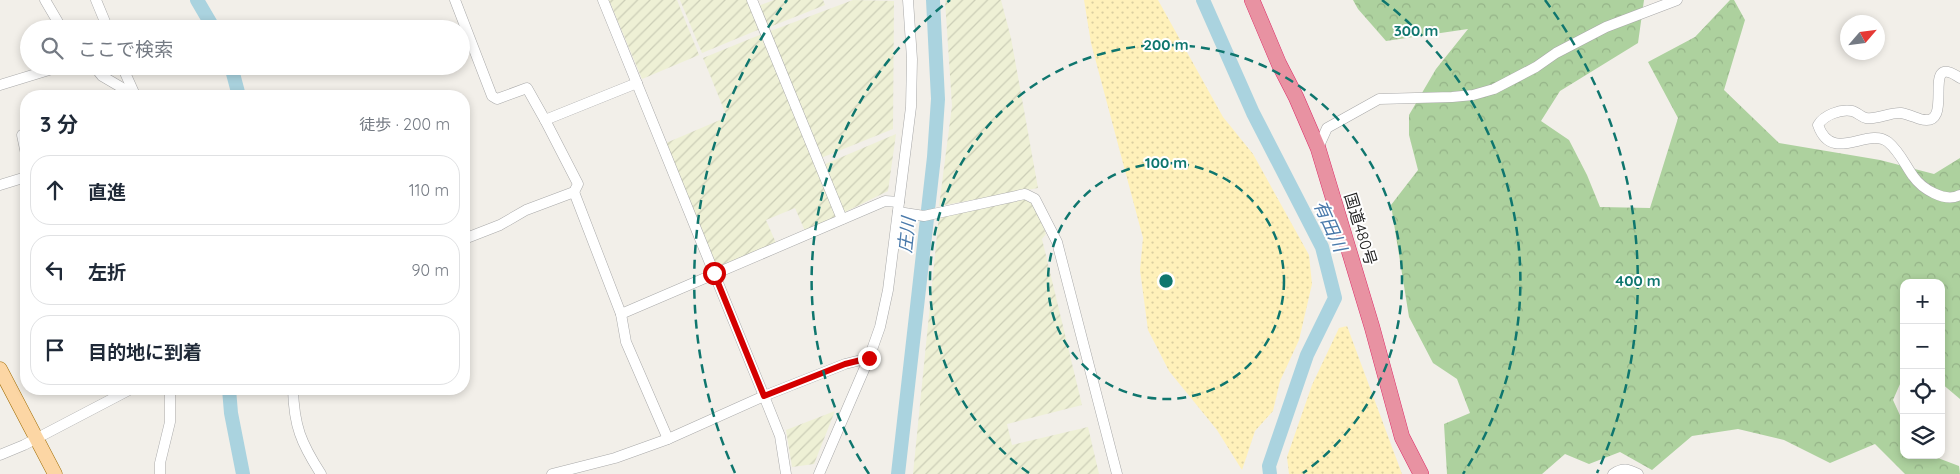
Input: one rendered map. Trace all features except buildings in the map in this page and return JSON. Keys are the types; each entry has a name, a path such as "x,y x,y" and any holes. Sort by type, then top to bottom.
{"highway":[{"name":"国道480号","path":"1252,0 1278,64 1296,97 1318,148 1372,327 1402,438 1421,474"}],"main road":[{"path":"0,369 55,474"}],"street":[{"path":"45,0 57,20"},
{"path":"96,0 104,20"},
{"path":"454,0 462,20"},
{"path":"603,0 780,436 786,474"},
{"path":"752,0 842,219"},
{"path":"819,474 869,358 880,327 888,290 911,107 912,59 908,0"},
{"path":"1318,148 1327,128 1379,100 1473,95 1494,89 1606,27 1677,0"},
{"path":"470,40 492,96 497,99 527,88 578,184 574,192 526,210 500,225 470,237"},
{"path":"1960,78 1951,71 1946,71 1942,74 1937,82 1939,109 1934,118 1926,120 1900,113 1866,118 1852,111 1838,112 1823,118 1818,125 1826,139 1840,144 1850,144 1876,138 1887,141 1902,156 1913,176 1929,190 1949,197 1960,195"},
{"path":"0,85 33,75"},
{"path":"101,75 126,90"},
{"path":"126,75 133,90"},
{"path":"544,120 637,83"},
{"path":"0,186 20,179"},
{"path":"574,192 621,314 626,342 668,439"},
{"path":"621,314 885,201 924,216 1025,194 1035,199 1057,242 1117,474"},
{"path":"552,474 615,458 668,439 764,396 845,364 869,358"},
{"path":"0,455 119,395"},
{"path":"160,474 160,462 170,422 170,395"},
{"path":"293,395 298,432 321,474"},
{"path":"1613,474 1627,468 1638,474"}],"green space":[{"path":"609,0 677,0 699,55 642,79"},
{"path":"680,0 748,0 760,29 702,53"},
{"path":"774,0 823,0 825,5 767,28 758,6"},
{"path":"853,0 894,1 893,129 821,158 768,32"},
{"path":"945,0 1001,0 1011,38 1038,188 939,206 952,106"},
{"path":"1353,0 1644,0 1638,43 1560,91 1541,121 1569,140 1587,175 1600,207 1650,208 1678,118 1648,62 1695,37 1730,0 1734,0 1745,20 1724,90 1779,143 1880,160 1934,174 1960,158 1960,399 1945,386 1945,279 1900,279 1900,384 1893,400 1900,415 1900,459 1941,459 1959,466 1960,474 1905,474 1875,444 1830,463 1784,440 1738,429 1692,436 1652,470 1620,452 1589,464 1565,454 1542,474 1447,474 1444,424 1470,413 1457,379 1433,363 1409,317 1391,205 1418,170 1409,135 1409,115 1436,69 1468,29 1386,41 1358,9"},
{"path":"762,34 838,217 805,231 795,208 766,220 776,243 717,267 666,143 727,117 703,58"},
{"path":"896,134 888,191 843,213 823,165"},
{"path":"1024,197 1035,204 1046,234 1042,239 1082,405 1007,424 1012,445 1088,427 1099,474 913,474 939,215"},
{"path":"835,411 814,464 792,467 786,430"}],"sand":[{"path":"1084,0 1158,0 1223,117 1253,154 1309,255 1312,284 1299,340 1280,381 1273,411 1255,431 1242,470 1217,430 1169,371 1148,330 1140,270 1143,238 1091,43"},
{"path":"1347,326 1402,474 1289,474 1287,457 1312,385 1339,328"}],"waterway":[{"path":"197,0 209,20"},
{"name":"庄川","path":"898,474 934,157 938,99 933,0"},
{"name":"有田川","path":"1203,0 1253,113 1322,247 1335,298 1307,355 1269,466 1270,474"},
{"path":"233,75 237,90"},
{"path":"230,395 231,413 243,474"}],"route":[{"path":"714,273 764,396 845,364 869,358"}]}
